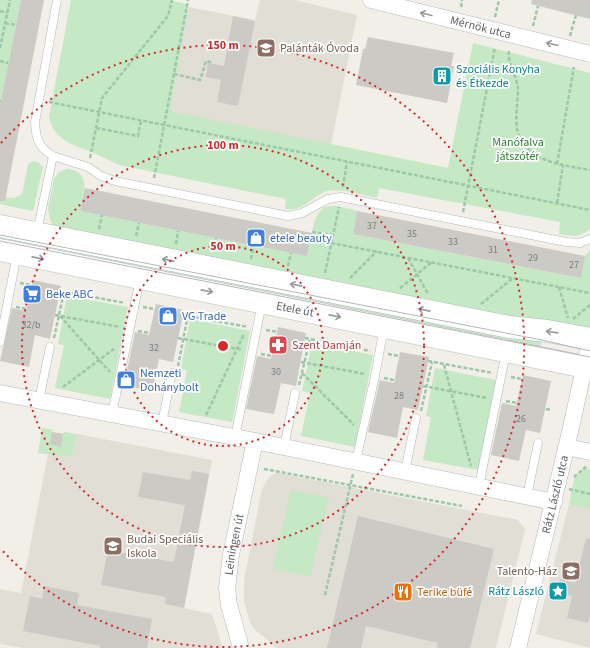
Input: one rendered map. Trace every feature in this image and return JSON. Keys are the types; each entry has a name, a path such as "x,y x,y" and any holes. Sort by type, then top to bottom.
{"main road":[{"name":"Etele út","path":"0,226 501,325 547,331 590,340"},
{"name":"Etele út","path":"9,252 384,326 587,368"}],"street":[{"name":"Mérnök utca","path":"371,0 590,54"},
{"name":"Rátz László utca","path":"520,648 566,447 587,368 590,340"},
{"path":"0,393 235,437 527,496 555,494"},
{"name":"Leiningen út","path":"241,648 229,605 227,588 231,555 255,441"},
{"path":"566,447 590,452"}],"lane":[{"path":"56,0 35,122 36,138 44,150 53,156 88,167 101,176 115,182 288,216 302,213 328,199 341,197 566,242 580,243 590,239"},
{"path":"37,234 53,156"},
{"path":"0,342 9,252"},
{"path":"112,414 140,278"},
{"path":"235,437 262,302"},
{"path":"356,462 375,376 384,326"},
{"path":"39,400 50,347"},
{"path":"479,486 506,351"},
{"path":"162,423 172,373"},
{"path":"284,447 295,393"},
{"path":"405,471 416,418"},
{"path":"527,496 538,443"}],"path":[{"path":"0,48 10,0"},
{"path":"88,167 102,98 168,16 172,0"},
{"path":"152,189 188,0"},
{"path":"460,10 462,0"},
{"path":"494,19 499,0"},
{"path":"532,29 538,6"},
{"path":"0,11 7,13"},
{"path":"569,38 576,15"},
{"path":"5,23 16,25"},
{"path":"461,221 495,47"},
{"path":"509,51 510,63 517,83 517,130 522,142 536,156 557,164 590,170"},
{"path":"0,61 8,63"},
{"path":"174,74 200,80 206,61 210,62 210,64"},
{"path":"557,164 574,67"},
{"path":"39,100 590,210"},
{"path":"96,128 138,136 141,120"},
{"path":"341,197 347,162"},
{"path":"557,203 563,165"},
{"path":"325,274 338,210"},
{"path":"99,230 102,215"},
{"path":"136,237 139,223"},
{"path":"176,245 178,230"},
{"path":"312,232 333,235"},
{"path":"213,252 216,238"},
{"path":"331,243 590,293"},
{"path":"251,259 254,246"},
{"path":"350,279 376,251"},
{"path":"288,266 290,253"},
{"path":"408,258 428,294"},
{"path":"400,288 432,262"},
{"path":"481,304 513,278"},
{"path":"560,287 569,322 590,305"},
{"path":"50,347 53,344 62,291 155,309"},
{"path":"57,315 150,333"},
{"path":"57,315 119,381"},
{"path":"183,315 277,332"},
{"path":"172,373 177,370 188,316"},
{"path":"206,415 248,327"},
{"path":"178,338 272,356"},
{"path":"306,338 399,356"},
{"path":"295,393 299,388 310,339"},
{"path":"63,388 127,340"},
{"path":"301,362 394,380"},
{"path":"416,418 420,414 430,362 522,379"},
{"path":"444,364 471,466"},
{"path":"302,372 362,433"},
{"path":"425,386 496,399"},
{"path":"546,409 551,410"},
{"path":"325,595 356,462"},
{"path":"572,478 590,463"},
{"path":"264,469 462,506"},
{"path":"555,494 590,494"}],"shaded area":[{"name":"Palánták Óvoda","path":"260,0 294,0 357,15 331,145 169,111 189,7 255,20"},
{"name":"Budai Speciális Iskola","path":"77,434 212,460 184,608 212,614 223,648 22,648 0,644 0,589 21,593 48,454 72,457"},
{"path":"277,473 518,520 525,529 496,648 277,648 254,629 250,622 244,602 244,580 262,489 270,476"},
{"name":"Talento-Ház","path":"569,504 590,509 590,648 536,634"}],"green space":[{"path":"0,0 21,0 0,106"},
{"name":"Manófalva játszótér","path":"71,0 168,0 183,3 189,7 170,111 448,168 473,43 590,73 590,229 575,236 559,234 560,222 379,188 377,198 352,192 332,190 322,193 302,206 285,209 286,199 119,165 60,137 55,132 49,117"},
{"path":"34,161 43,167 33,211 0,204 0,197 15,198 22,194 28,165"},
{"path":"67,169 80,174 83,179 84,191 80,211 307,256 313,226 319,212 330,206 344,207 357,211 353,234 580,278 585,256 590,250 590,335 53,227 48,208 54,179 59,172"},
{"path":"0,233 542,339 540,348 0,242"},
{"path":"67,296 128,307 110,399 55,388 64,345 58,344"},
{"path":"190,319 250,331 232,422 179,412 187,370 181,369"},
{"path":"312,343 373,355 355,447 301,436 310,393 302,391"},
{"path":"435,368 496,380 478,470 423,460 431,417 426,416"},
{"path":"42,428 63,434 64,432 77,434 72,457 38,453"},
{"path":"585,468 590,469 590,509 569,504 574,479"},
{"path":"291,490 329,498 310,577 273,568"}],"building":[{"path":"21,0 44,0 5,201 0,201 0,106"},
{"path":"532,0 590,0 590,19 531,4"},
{"path":"233,16 255,21 238,106 217,102 221,80 206,77 208,63 224,66"},
{"name":"Szociális Konyha és Étkezde","path":"368,37 454,53 451,66 454,66 447,103 356,85 363,49 365,49"},
{"path":"85,188 312,233 307,256 80,211"},
{"path":"357,211 585,256 581,278 353,234"},
{"path":"33,280 61,286 50,339 35,335 29,367 0,361 12,308 26,311"},
{"path":"156,304 184,310 173,362 159,359 152,391 124,385 135,332 149,335"},
{"path":"278,327 306,333 296,386 281,383 274,414 246,409 257,356 271,359"},
{"path":"400,352 429,357 418,410 403,407 397,438 368,432 380,380 394,383"},
{"path":"523,375 551,381 540,433 526,430 519,461 491,455 502,403 516,406"},
{"path":"52,432 63,434 61,447 50,444"},
{"path":"192,471 209,474 184,608 165,604 166,597 101,585 108,550 174,562 185,505 138,497 143,472 190,480"},
{"path":"358,516 494,549 470,648 437,648 438,643 366,626 361,648 327,648"},
{"path":"586,538 590,539 590,616 588,623 567,618 572,596 557,592 560,579 575,583"},
{"path":"44,586 79,593 77,605 152,619 147,648 100,648 100,646 23,631 30,596 42,599"}],"tram line":[{"path":"0,235 542,340 590,351"},
{"path":"0,241 590,357"}],"place":[{"name":"Palánták Óvoda","path":"266,48"},
{"name":"Szociális Konyha és Étkezde","path":"442,76"},
{"name":"etele beauty","path":"256,238"},
{"name":"Beke ABC","path":"32,294"},
{"name":"VG Trade","path":"168,316"},
{"name":"Szent Damján","path":"278,345"},
{"name":"Nemzeti Dohánybolt","path":"126,380"},
{"name":"Budai Speciális Iskola","path":"113,546"},
{"name":"Talento-Ház","path":"571,571"},
{"name":"Rátz László","path":"558,591"},
{"name":"Terike büfé","path":"403,592"}]}
